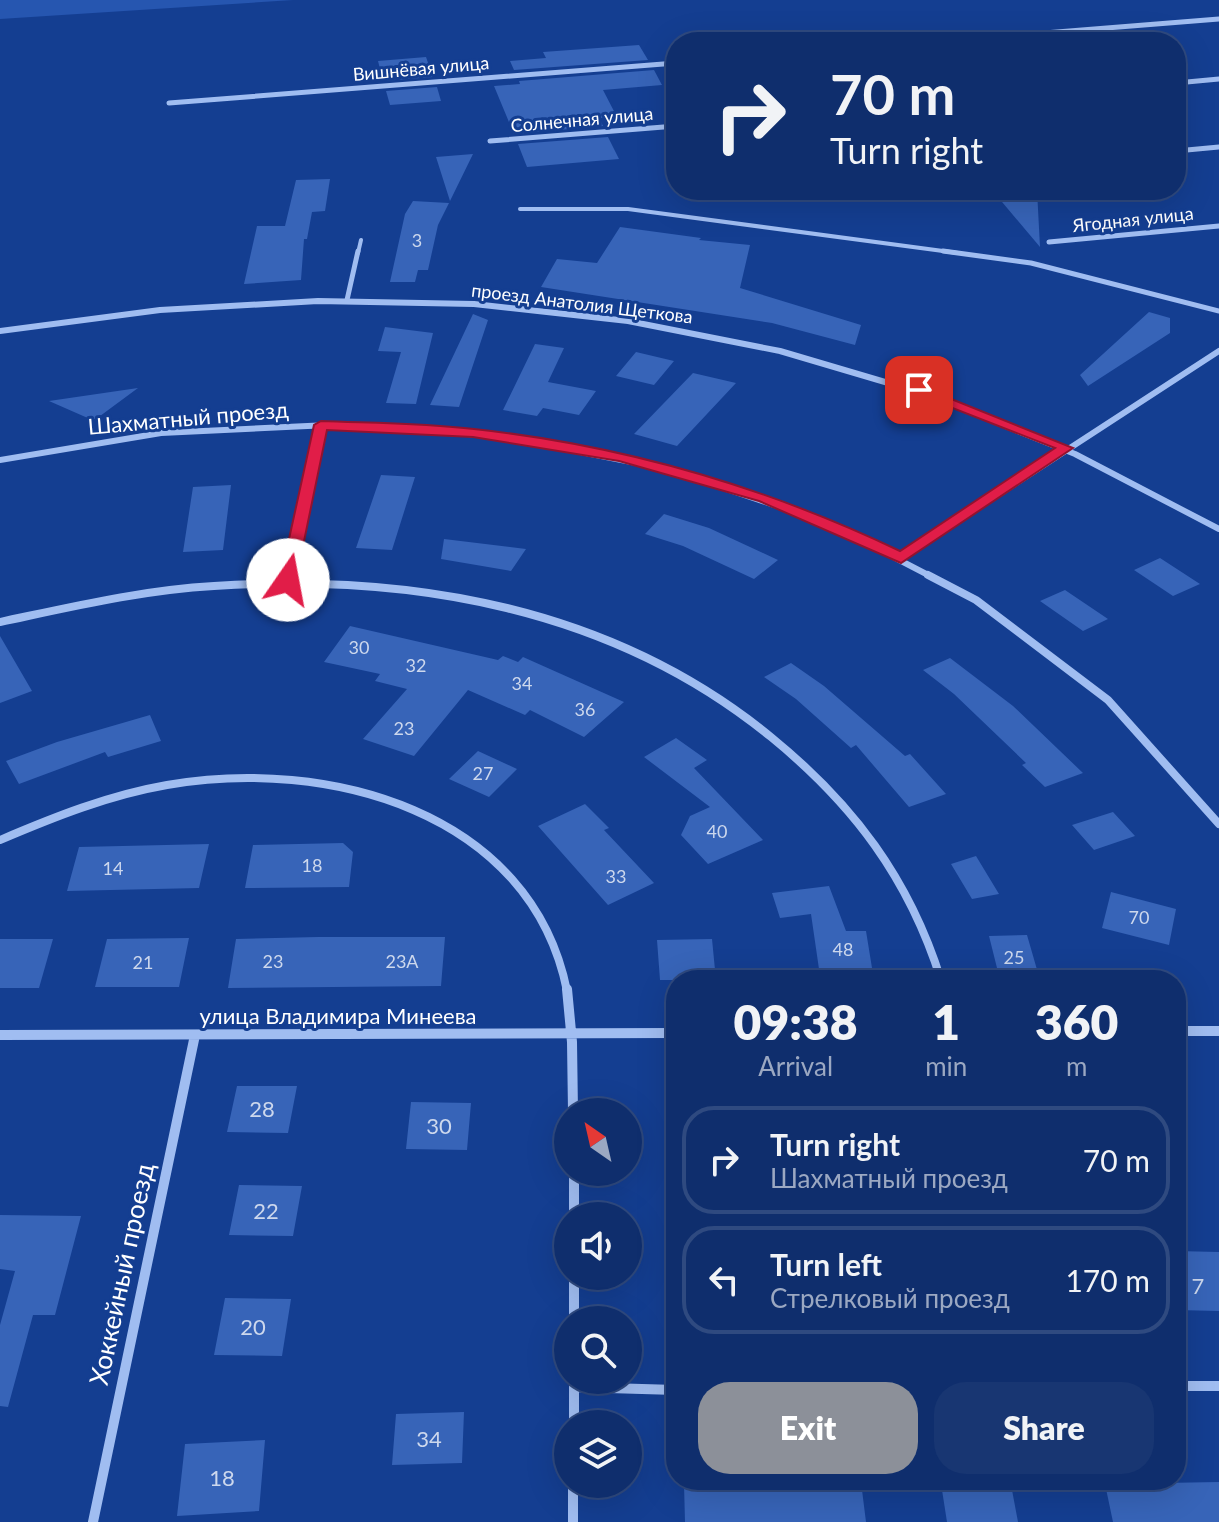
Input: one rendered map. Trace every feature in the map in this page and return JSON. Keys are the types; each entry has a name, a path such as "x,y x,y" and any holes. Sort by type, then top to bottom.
{"street":[{"path":"1056,32 1219,19"},
{"name":"Вишнёвая улица","path":"169,103 666,64"},
{"path":"1186,82 1219,79"},
{"name":"Солнечная улица","path":"490,141 666,127"},
{"path":"1186,150 1219,147"},
{"name":"Ягодная улица","path":"1049,242 1219,226"},
{"name":"проезд Анатолия Щеткова","path":"0,331 161,309 347,300 531,308 712,334 890,380 978,411 1066,448 1153,490 1219,529"},
{"path":"901,558 1219,351"},
{"name":"Шахматный проезд","path":"0,460 166,434 321,425 473,433 621,457 764,498 833,525 901,558 967,595 1031,638 1092,687 1150,742 1219,824"},
{"path":"0,622 129,594 288,580 401,587 510,607 612,640 707,688 792,751 830,788 864,829 894,874 919,922 937,970"},
{"path":"0,840 51,816 115,795 181,782 247,777 310,781 371,793 426,815 463,837 516,881 547,926 566,976 573,1033 573,1098"},
{"path":"1186,1031 1219,1031"},
{"name":"улица Владимира Минеева","path":"0,1035 666,1033"},
{"name":"Хоккейный проезд","path":"93,1522 195,1035"},
{"path":"1186,1386 1219,1386"},
{"path":"642,1388 666,1389"},
{"path":"573,1498 573,1522"}],"lane":[{"path":"520,209 628,209 1031,263 1219,311"},
{"path":"347,300 361,240"},
{"path":"288,580 321,425"}],"shaded area":[{"path":"0,0 293,0 0,19"}],"building":[{"path":"639,45 648,60 514,70 510,61 546,58 543,52"},
{"path":"426,57 433,77 383,81 378,61"},
{"path":"654,70 662,85 603,90 617,117 599,118 603,126 514,134 494,86 520,84 519,81"},
{"path":"437,87 441,101 390,105 386,91"},
{"path":"608,137 619,159 527,167 518,144"},
{"path":"473,154 450,201 436,157"},
{"path":"330,179 325,211 312,212 307,239 304,239 301,280 244,284 257,226 285,226 296,180"},
{"path":"1000,200 1038,200 1040,247"},
{"path":"413,201 449,203 438,225 428,270 418,270 415,282 390,282 405,214"},
{"path":"620,227 750,245 740,288 861,325 855,345 772,323 541,287 557,259 597,263"},
{"path":"1149,312 1170,318 1170,333 1088,386 1080,375"},
{"path":"473,314 488,320 459,407 430,405"},
{"path":"385,327 433,333 416,404 386,403 401,352 378,351"},
{"path":"535,344 564,348 548,382 596,391 579,415 543,408 537,416 503,410"},
{"path":"636,352 674,361 654,385 616,376"},
{"path":"693,373 736,383 677,446 634,434"},
{"path":"138,388 96,419 49,401"},
{"path":"381,475 415,477 392,550 356,548"},
{"path":"231,485 223,550 183,552 193,487"},
{"path":"664,514 709,528 778,560 754,579 683,546 645,534"},
{"path":"444,539 526,549 511,571 441,559"},
{"path":"1160,558 1200,584 1173,596 1134,570"},
{"path":"1065,590 1108,619 1083,631 1040,601"},
{"path":"350,626 498,660 503,656 518,662 523,657 624,702 584,737 530,710 525,715 468,690 414,756 363,739 407,689 375,681 380,674 324,662"},
{"path":"0,636 32,691 0,703"},
{"path":"950,658 1013,706 1083,773 1045,787 1022,765 1026,763 954,694 923,670"},
{"path":"791,663 824,686 905,756 910,754 946,794 909,807 856,745 851,748 796,699 764,677"},
{"path":"150,715 161,741 108,757 105,752 19,784 6,761 57,742"},
{"path":"676,738 707,760 694,768 763,840 708,864 681,835 690,816 710,807 644,757"},
{"path":"478,751 517,769 489,797 449,779"},
{"path":"585,804 609,828 604,830 654,883 608,905 538,826"},
{"path":"1113,812 1135,836 1094,850 1072,825"},
{"path":"343,843 353,852 349,887 245,888 253,845"},
{"path":"209,844 199,888 67,891 79,847"},
{"path":"976,856 999,894 972,899 951,864"},
{"path":"829,886 846,931 866,931 872,968 819,970 811,914 780,918 772,893"},
{"path":"1111,892 1176,909 1169,945 1102,928"},
{"path":"1027,935 1037,970 998,970 989,936"},
{"path":"445,937 441,986 228,988 236,939"},
{"path":"189,938 179,987 95,987 107,939"},
{"path":"0,939 53,939 39,988 0,988"},
{"path":"712,939 715,970 666,970 666,980 660,980 657,940"},
{"path":"237,1086 297,1086 288,1133 227,1132"},
{"path":"411,1102 471,1103 467,1150 406,1149"},
{"path":"239,1185 302,1186 293,1236 229,1235"},
{"path":"0,1215 81,1216 55,1315 33,1315 8,1407 0,1406 0,1325 15,1271 0,1269"},
{"path":"1186,1251 1219,1252 1219,1311 1186,1310"},
{"path":"225,1298 291,1299 282,1356 214,1355"},
{"path":"464,1412 462,1463 392,1465 396,1414"},
{"path":"265,1440 259,1511 177,1516 185,1444"},
{"path":"1219,1482 1219,1522 1113,1522 1106,1490 1186,1490 1186,1483"},
{"path":"684,1490 862,1490 866,1522 685,1522"},
{"path":"942,1490 1012,1490 1018,1522 947,1522"}],"route":[{"path":"288,580 321,425 473,433 621,457 693,475 764,498 833,525 901,558 1066,448 919,390"}]}
